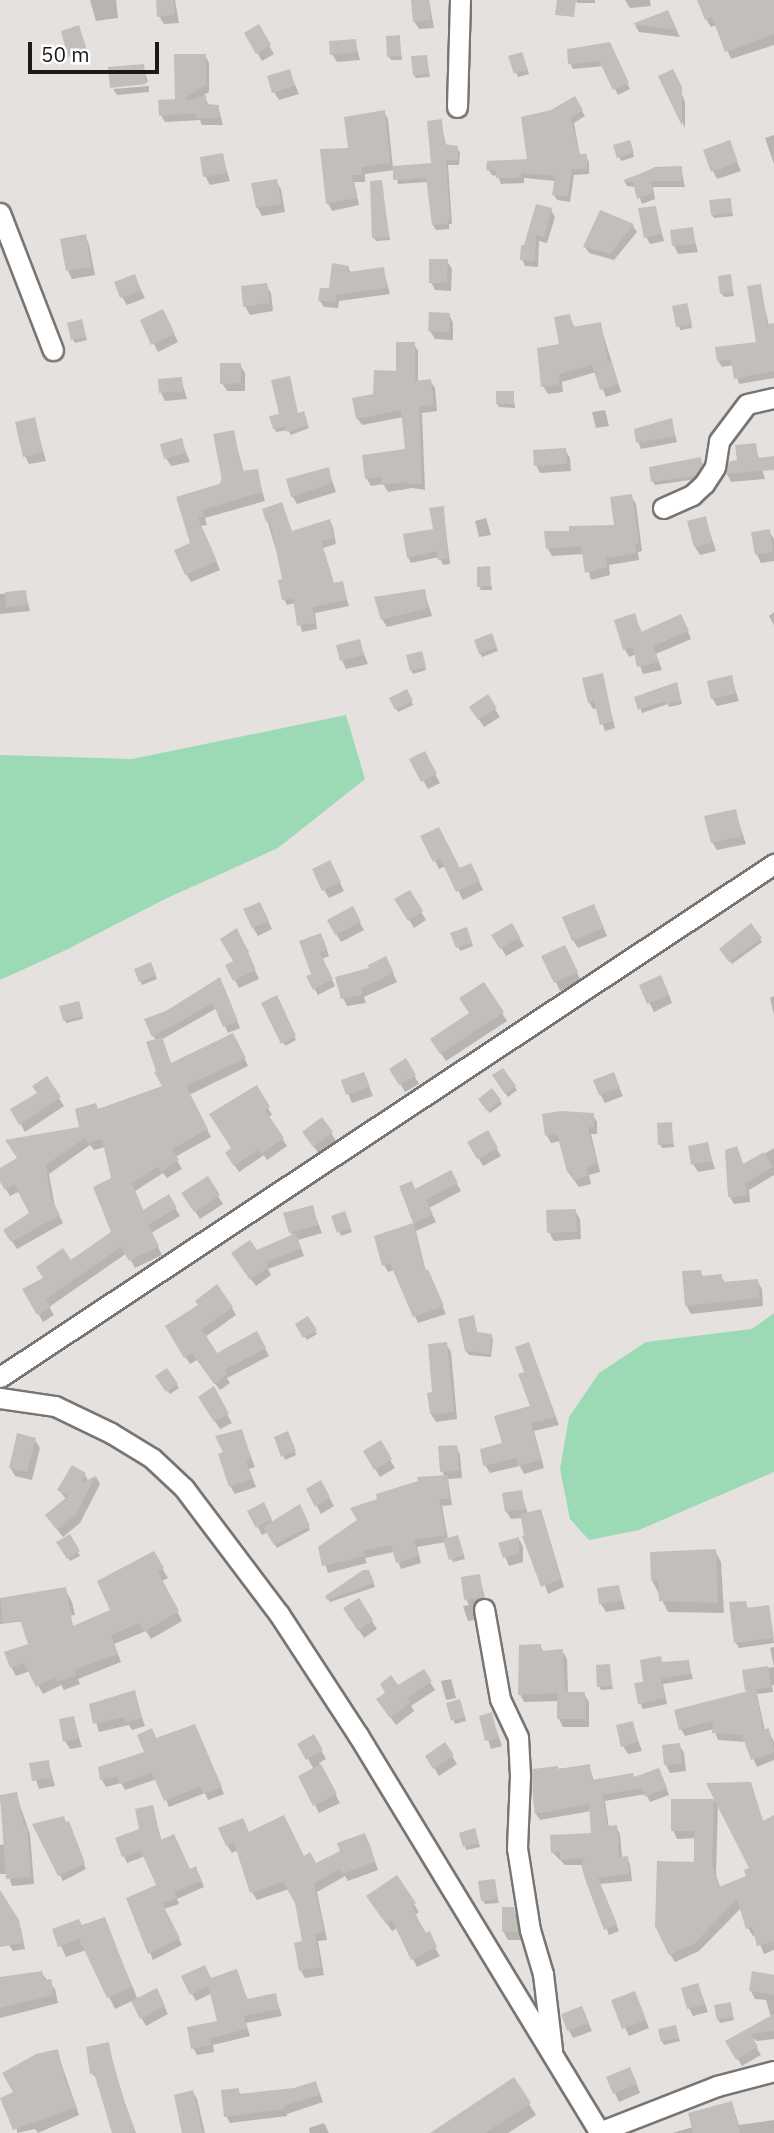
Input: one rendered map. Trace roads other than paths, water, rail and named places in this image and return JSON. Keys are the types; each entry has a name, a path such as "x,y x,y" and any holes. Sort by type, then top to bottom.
{"street":[{"path":"457,107 460,0"},
{"path":"0,213 53,351"},
{"path":"663,508 692,495 704,484 715,467 719,441 747,404 774,398"},
{"path":"0,1377 774,864"},
{"path":"0,1398 55,1406 111,1433 152,1458 184,1488 279,1614 358,1735 553,2059 600,2132 717,2086 774,2071"},
{"path":"484,1609 500,1699 518,1737 520,1776 517,1848 530,1930 543,1974 553,2059"}]}
